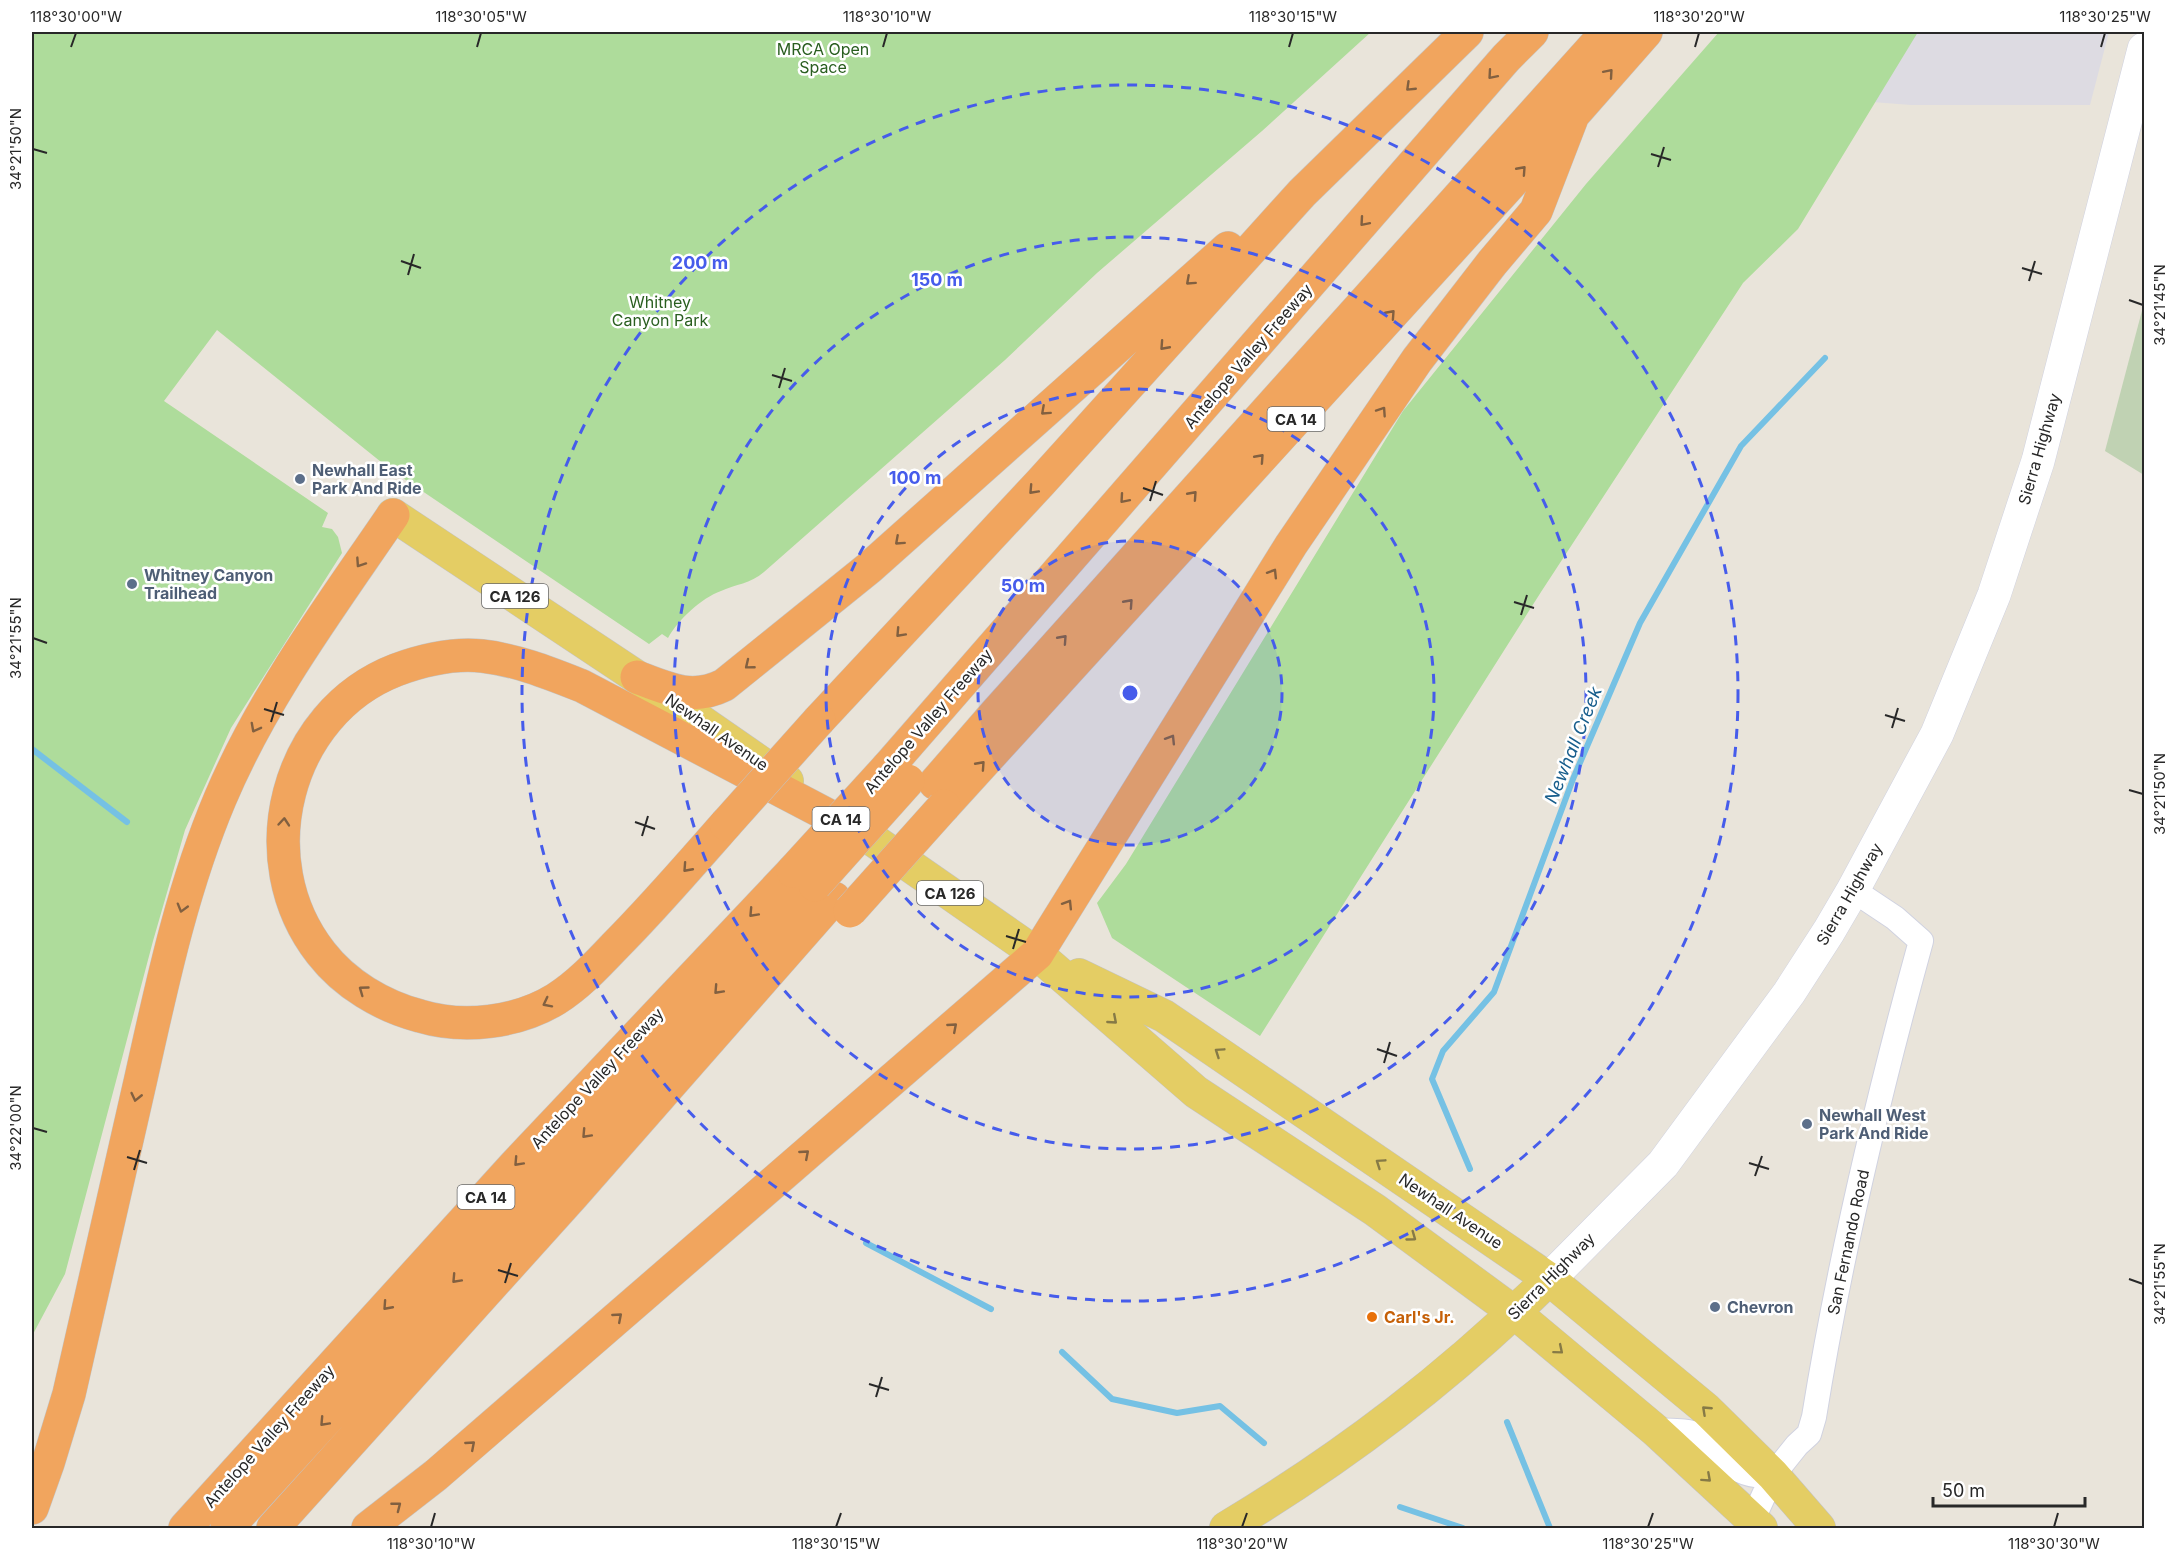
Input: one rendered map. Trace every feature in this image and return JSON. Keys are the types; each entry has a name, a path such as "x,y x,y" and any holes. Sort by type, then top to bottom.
{"highway":[{"path":"862,833 582,686 522,664 480,656 447,657 415,663 384,674 357,691 333,712 312,739 297,767 286,798 283,829 284,863 291,894 303,924 321,953 344,976 372,996 400,1011 430,1019 462,1023 494,1021 526,1013 554,1000 583,979 630,932 726,824 819,720 1041,482 1302,193 1467,32"},
{"name":"Antelope Valley Freeway","path":"185,1528 514,1166 823,891 917,787 1506,58 1532,32"},
{"path":"917,787 1195,458 1422,211 1580,32"},
{"path":"917,787 1002,706 1607,32"},
{"name":"Antelope Valley Freeway","path":"302,1528 574,1225 823,891 917,787 1572,115 1646,32"},
{"path":"368,1528 436,1475 1037,954 1291,545 1417,360 1492,263 1536,212 1572,115"},
{"path":"637,677 678,692 696,694 712,691 724,685 869,568 1241,236 1302,193"},
{"path":"32,1508 69,1394 165,969 204,838 241,755 285,676 393,515"},
{"path":"227,1528 823,891"},
{"path":"273,1528 557,1213 823,891"}],"main road":[{"name":"Sierra Highway","path":"1226,1528 1293,1488 1369,1434 1442,1377 1515,1313 1663,1164 1789,993 1829,931 1937,734 1994,595 2038,461 2145,49"},
{"name":"Newhall Avenue","path":"393,515 637,677 1037,954 1196,1092 1374,1210 1515,1313 1655,1430 1757,1524"},
{"name":"Newhall Avenue","path":"1037,954 1164,1016 1549,1279 1680,1387 1773,1475 1819,1528"}],"street":[{"name":"San Fernando Road","path":"1757,1524 1773,1475 1809,1434 1814,1417 1844,1253 1905,998 1922,941 1895,918 1853,890"},
{"path":"1655,1430 1695,1433 1741,1472 1758,1476 1773,1475"}],"shaded area":[{"path":"1914,32 2109,32 2090,105 1911,105 1872,102"}],"green space":[{"name":"Whitney Canyon Park","path":"32,32 1371,32 1262,131 1097,273 1005,360 764,572 753,579 713,594 684,617 668,638 662,634 649,644 391,470 217,330 164,401 328,513 322,527 332,529 338,537 342,553 231,728 185,830 153,941 65,1274 32,1336"},
{"path":"1719,32 1918,32 1798,229 1743,283 1541,592 1260,1036 1112,938 1097,903 1126,864 1403,411 1586,184"},
{"path":"2144,303 2144,475 2105,451"}],"waterway":[{"name":"Newhall Creek","path":"1470,1169 1432,1079 1443,1051 1494,992 1573,779 1640,623 1741,446 1825,358"},
{"path":"32,749 127,822"},
{"path":"866,1243 991,1309"},
{"path":"1062,1352 1112,1399 1177,1413 1220,1406 1264,1443"},
{"name":"Newhall Creek","path":"1507,1422 1550,1528"},
{"path":"1400,1507 1463,1528"}],"place":[{"name":"Newhall East Park And Ride","path":"300,479"},
{"name":"Whitney Canyon Trailhead","path":"132,584"},
{"name":"Newhall West Park And Ride","path":"1807,1124"},
{"name":"Chevron","path":"1715,1307"},
{"name":"Carl's Jr.","path":"1372,1317"}],"park label":[{"name":"MRCA Open Space","path":"823,58"}]}
